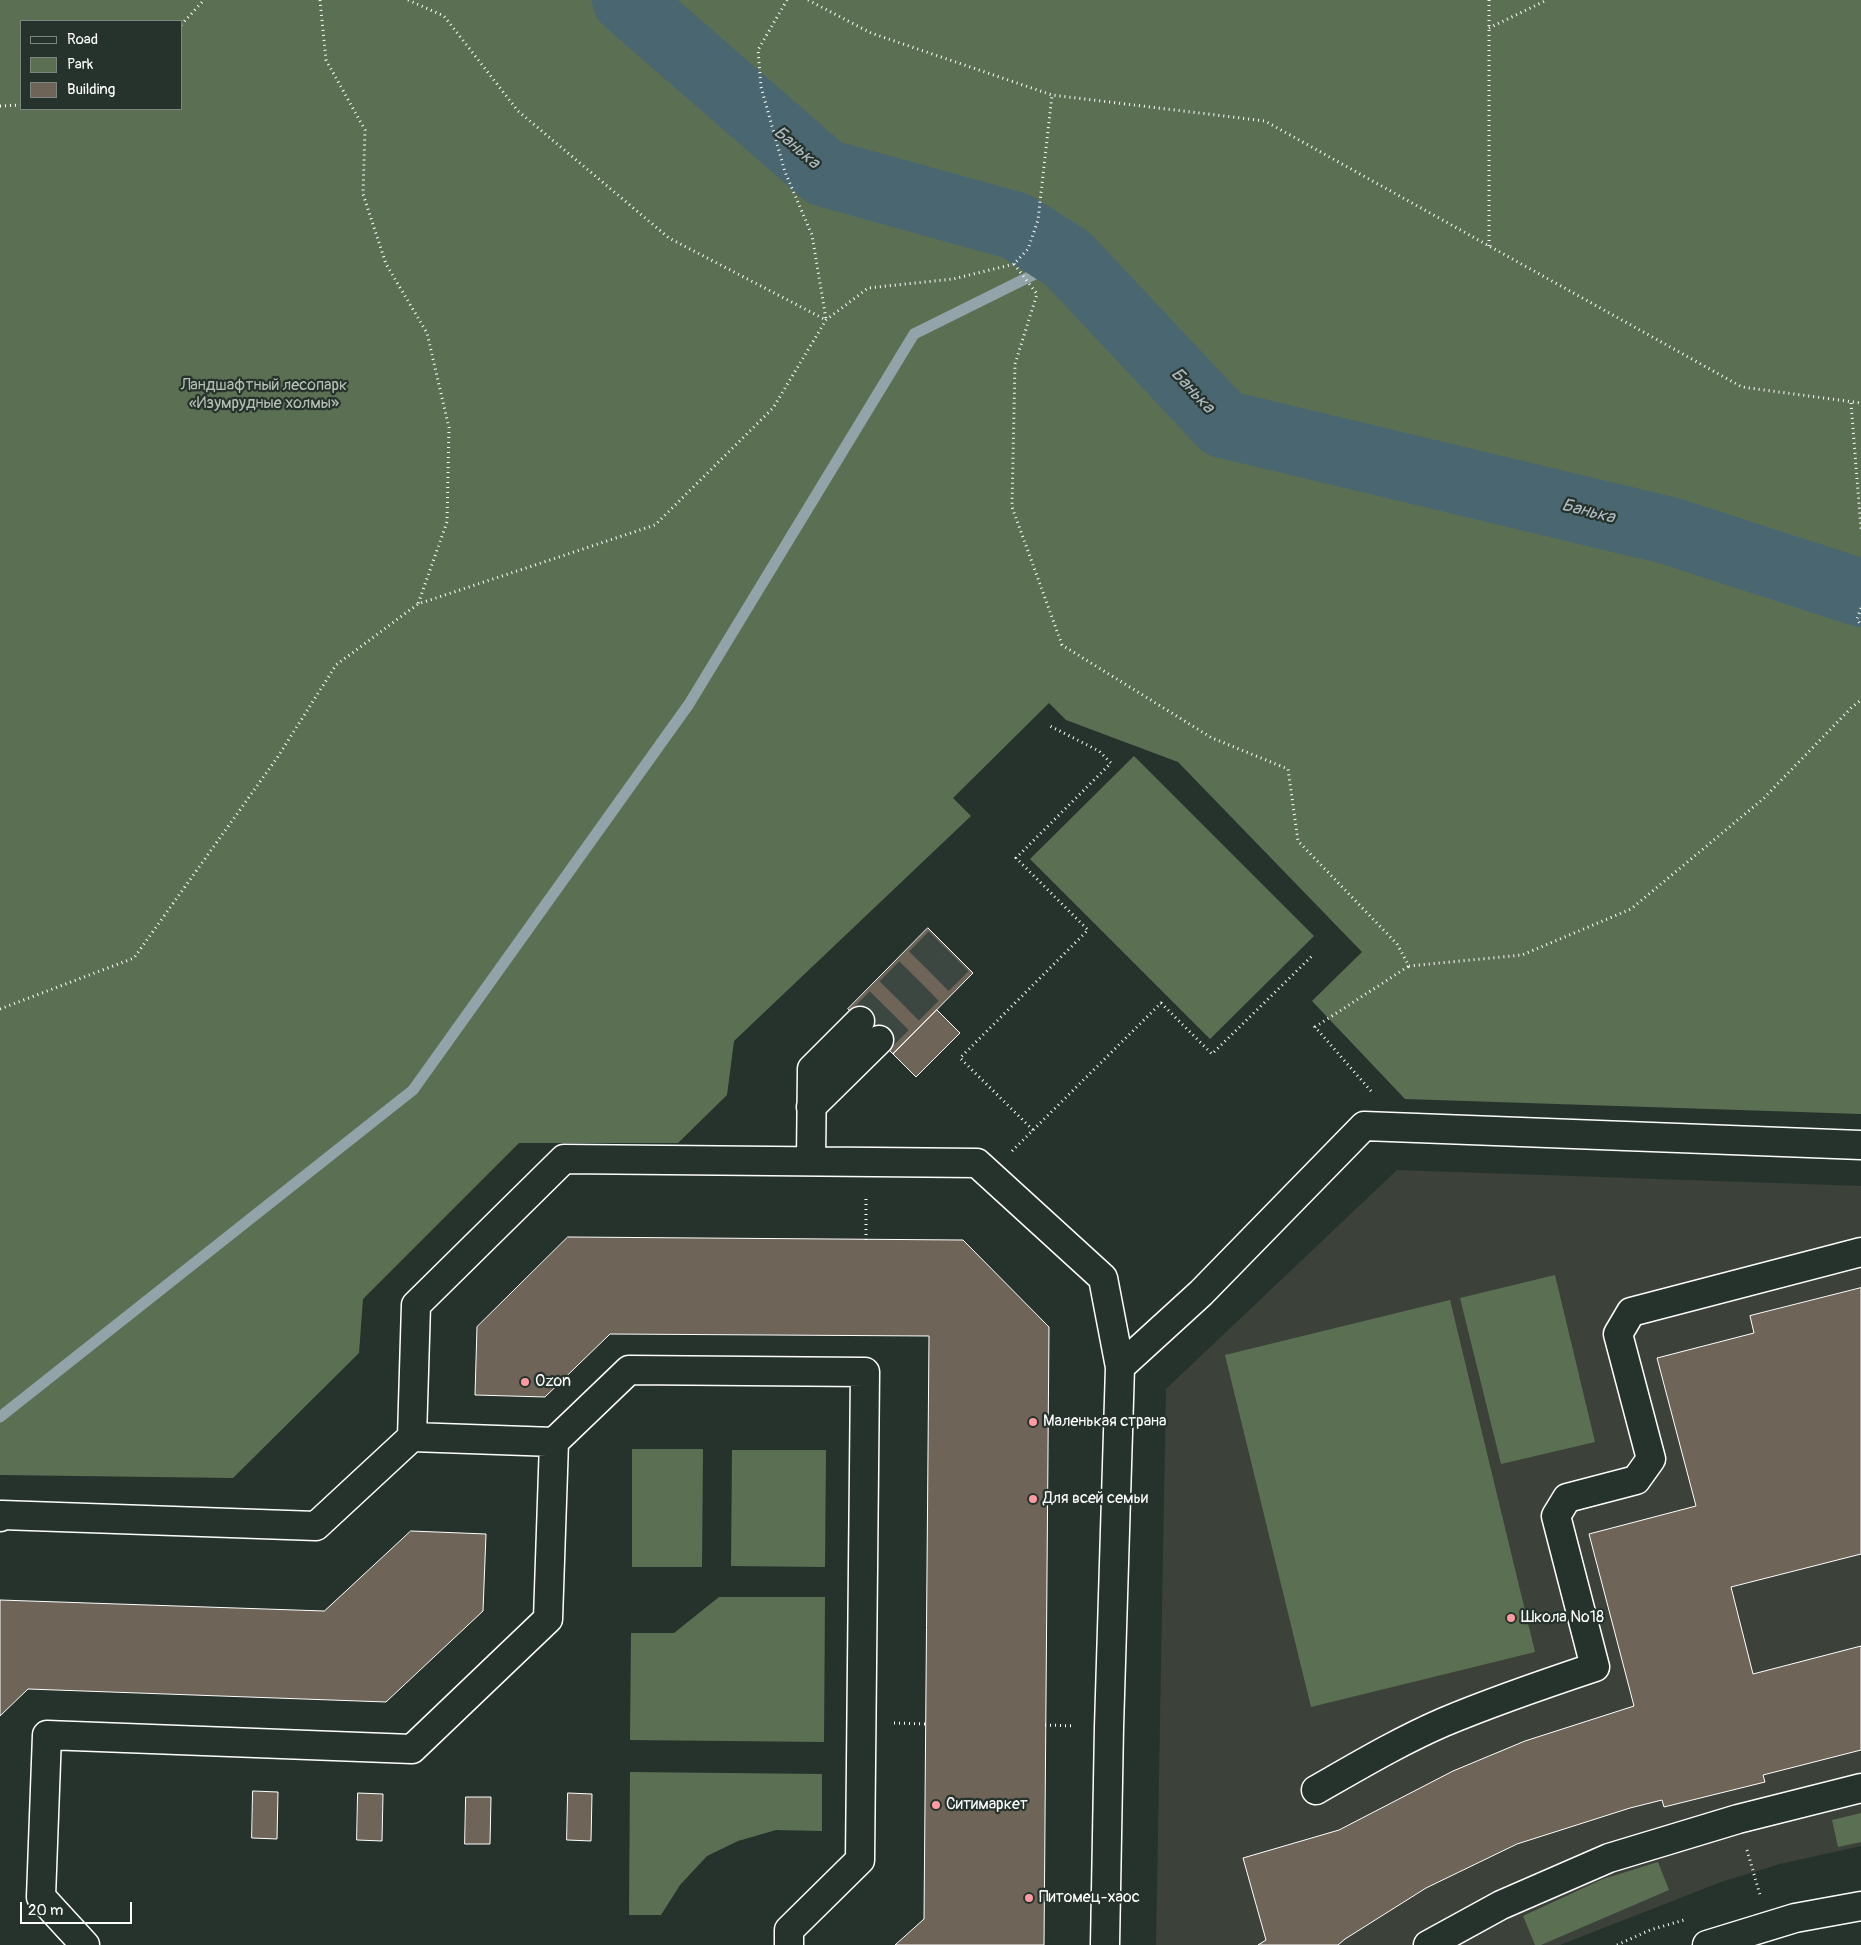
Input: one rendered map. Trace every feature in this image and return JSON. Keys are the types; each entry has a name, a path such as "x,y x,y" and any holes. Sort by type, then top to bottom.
{"street":[{"path":"811,1161 812,1069 860,1021"},
{"path":"811,1107 879,1040"},
{"path":"1120,1367 1201,1293 1364,1126 1861,1145"},
{"path":"412,1437 416,1305 564,1159 976,1163 1103,1278 1120,1367 1109,1717 1105,1945"},
{"path":"1316,1790 1369,1760 1442,1723 1514,1693 1595,1668 1556,1516 1567,1498 1636,1480 1651,1459 1618,1334 1631,1312 1861,1252"},
{"path":"85,1945 41,1898 47,1735 412,1748 548,1619 554,1442 629,1370 865,1372 860,1860 789,1930 789,1945"},
{"path":"0,1517 2,1515 316,1526 412,1437 554,1442"},
{"path":"1428,1945 1501,1905 1610,1858 1738,1819 1861,1788"},
{"path":"1707,1945 1795,1918 1861,1906"}],"path":[{"path":"182,24 204,0"},
{"path":"320,0 326,60 365,130 363,194 386,264 427,333 449,428 447,522 418,604"},
{"path":"408,0 444,16 518,111 669,238 826,320"},
{"path":"787,0 758,50 761,87 785,172 812,235 826,320"},
{"path":"808,0 871,33 1052,95 1265,121 1742,387 1861,403"},
{"path":"1489,246 1490,0"},
{"path":"1489,28 1547,0"},
{"path":"0,1009 134,958 277,758 336,665 418,604 654,525 773,408 826,320 868,288 953,279 1014,264 1028,249 1038,220 1052,95"},
{"path":"0,106 20,105"},
{"path":"1014,264 1037,294 1015,364 1012,507 1062,645 1212,738 1288,768 1298,840 1397,944 1409,966"},
{"path":"1851,403 1861,529"},
{"path":"1861,608 1857,619 1861,625"},
{"path":"1402,1128 1315,1027 1409,966 1522,954 1630,909 1763,799 1861,700"},
{"path":"1033,1130 960,1058 1088,930 1016,858 1111,763 1099,751 1048,726"},
{"path":"988,1174 1161,1003 1212,1054 1313,955"},
{"path":"866,1162 866,1240"},
{"path":"1738,1819 1761,1897 1768,1896"}],"shaded area":[{"name":"Школа №18","path":"1397,1170 1861,1186 1861,1846 1780,1864 1721,1882 1560,1945 1156,1945 1166,1389"}],"green space":[{"name":"Ландшафтный лесопарк «Изумрудные холмы»","path":"0,0 1861,0 1861,1114 1405,1099 1312,1001 1362,952 1178,762 1066,720 1049,703 953,798 971,816 734,1041 727,1095 678,1143 519,1143 363,1299 359,1353 233,1478 0,1475"},
{"path":"1134,756 1314,936 1210,1039 1030,859"},
{"path":"1555,1275 1595,1442 1501,1464 1460,1298"},
{"path":"1450,1300 1535,1652 1311,1707 1225,1355"},
{"path":"632,1449 703,1449 702,1567 632,1567"},
{"path":"732,1450 826,1450 825,1567 731,1566"},
{"path":"719,1597 825,1597 824,1742 630,1740 631,1633 674,1633"},
{"path":"630,1772 822,1774 822,1831 776,1830 738,1841 707,1856 680,1885 661,1915 629,1915"},
{"path":"1861,1813 1861,1842 1838,1847 1832,1820"},
{"path":"1658,1862 1669,1890 1541,1945 1535,1945 1523,1916 1603,1879"}],"building":[{"path":"928,928 973,973 893,1054 848,1009"},
{"path":"937,1010 960,1033 916,1077 893,1054"},
{"path":"568,1237 963,1240 1049,1327 1044,1945 895,1945 924,1919 929,1336 610,1334 545,1397 475,1395 477,1327"},
{"path":"1861,1288 1861,1554 1731,1587 1753,1674 1861,1646 1861,1750 1763,1775 1765,1782 1664,1807 1662,1800 1630,1808 1517,1844 1426,1888 1338,1945 1258,1945 1266,1940 1243,1858 1339,1830 1453,1771 1525,1741 1634,1706 1589,1534 1696,1506 1657,1358 1754,1333 1750,1316"},
{"path":"411,1531 486,1534 483,1611 386,1702 28,1689 0,1716 0,1600 324,1611"},
{"path":"253,1791 278,1792 277,1839 252,1838"},
{"path":"358,1793 383,1794 382,1841 357,1840"},
{"path":"568,1793 592,1794 591,1841 567,1840"},
{"path":"466,1797 491,1797 490,1844 465,1844"}],"waterway":[{"name":"Банька","path":"626,0 825,173 1016,226 1067,258 1223,424 1670,531 1861,593"},
{"path":"0,1417 413,1090 689,704 914,334 1067,258"}],"tunnel":[{"path":"860,1021 940,940"},
{"path":"879,1040 960,960"}],"place":[{"name":"Ozon","path":"525,1382"},
{"name":"Маленькая страна","path":"1033,1422"},
{"name":"Для всей семьи","path":"1033,1499"},
{"name":"Школа №18","path":"1511,1618"},
{"name":"Ситимаркет","path":"936,1805"},
{"name":"Питомец-хаос","path":"1029,1898"}]}
